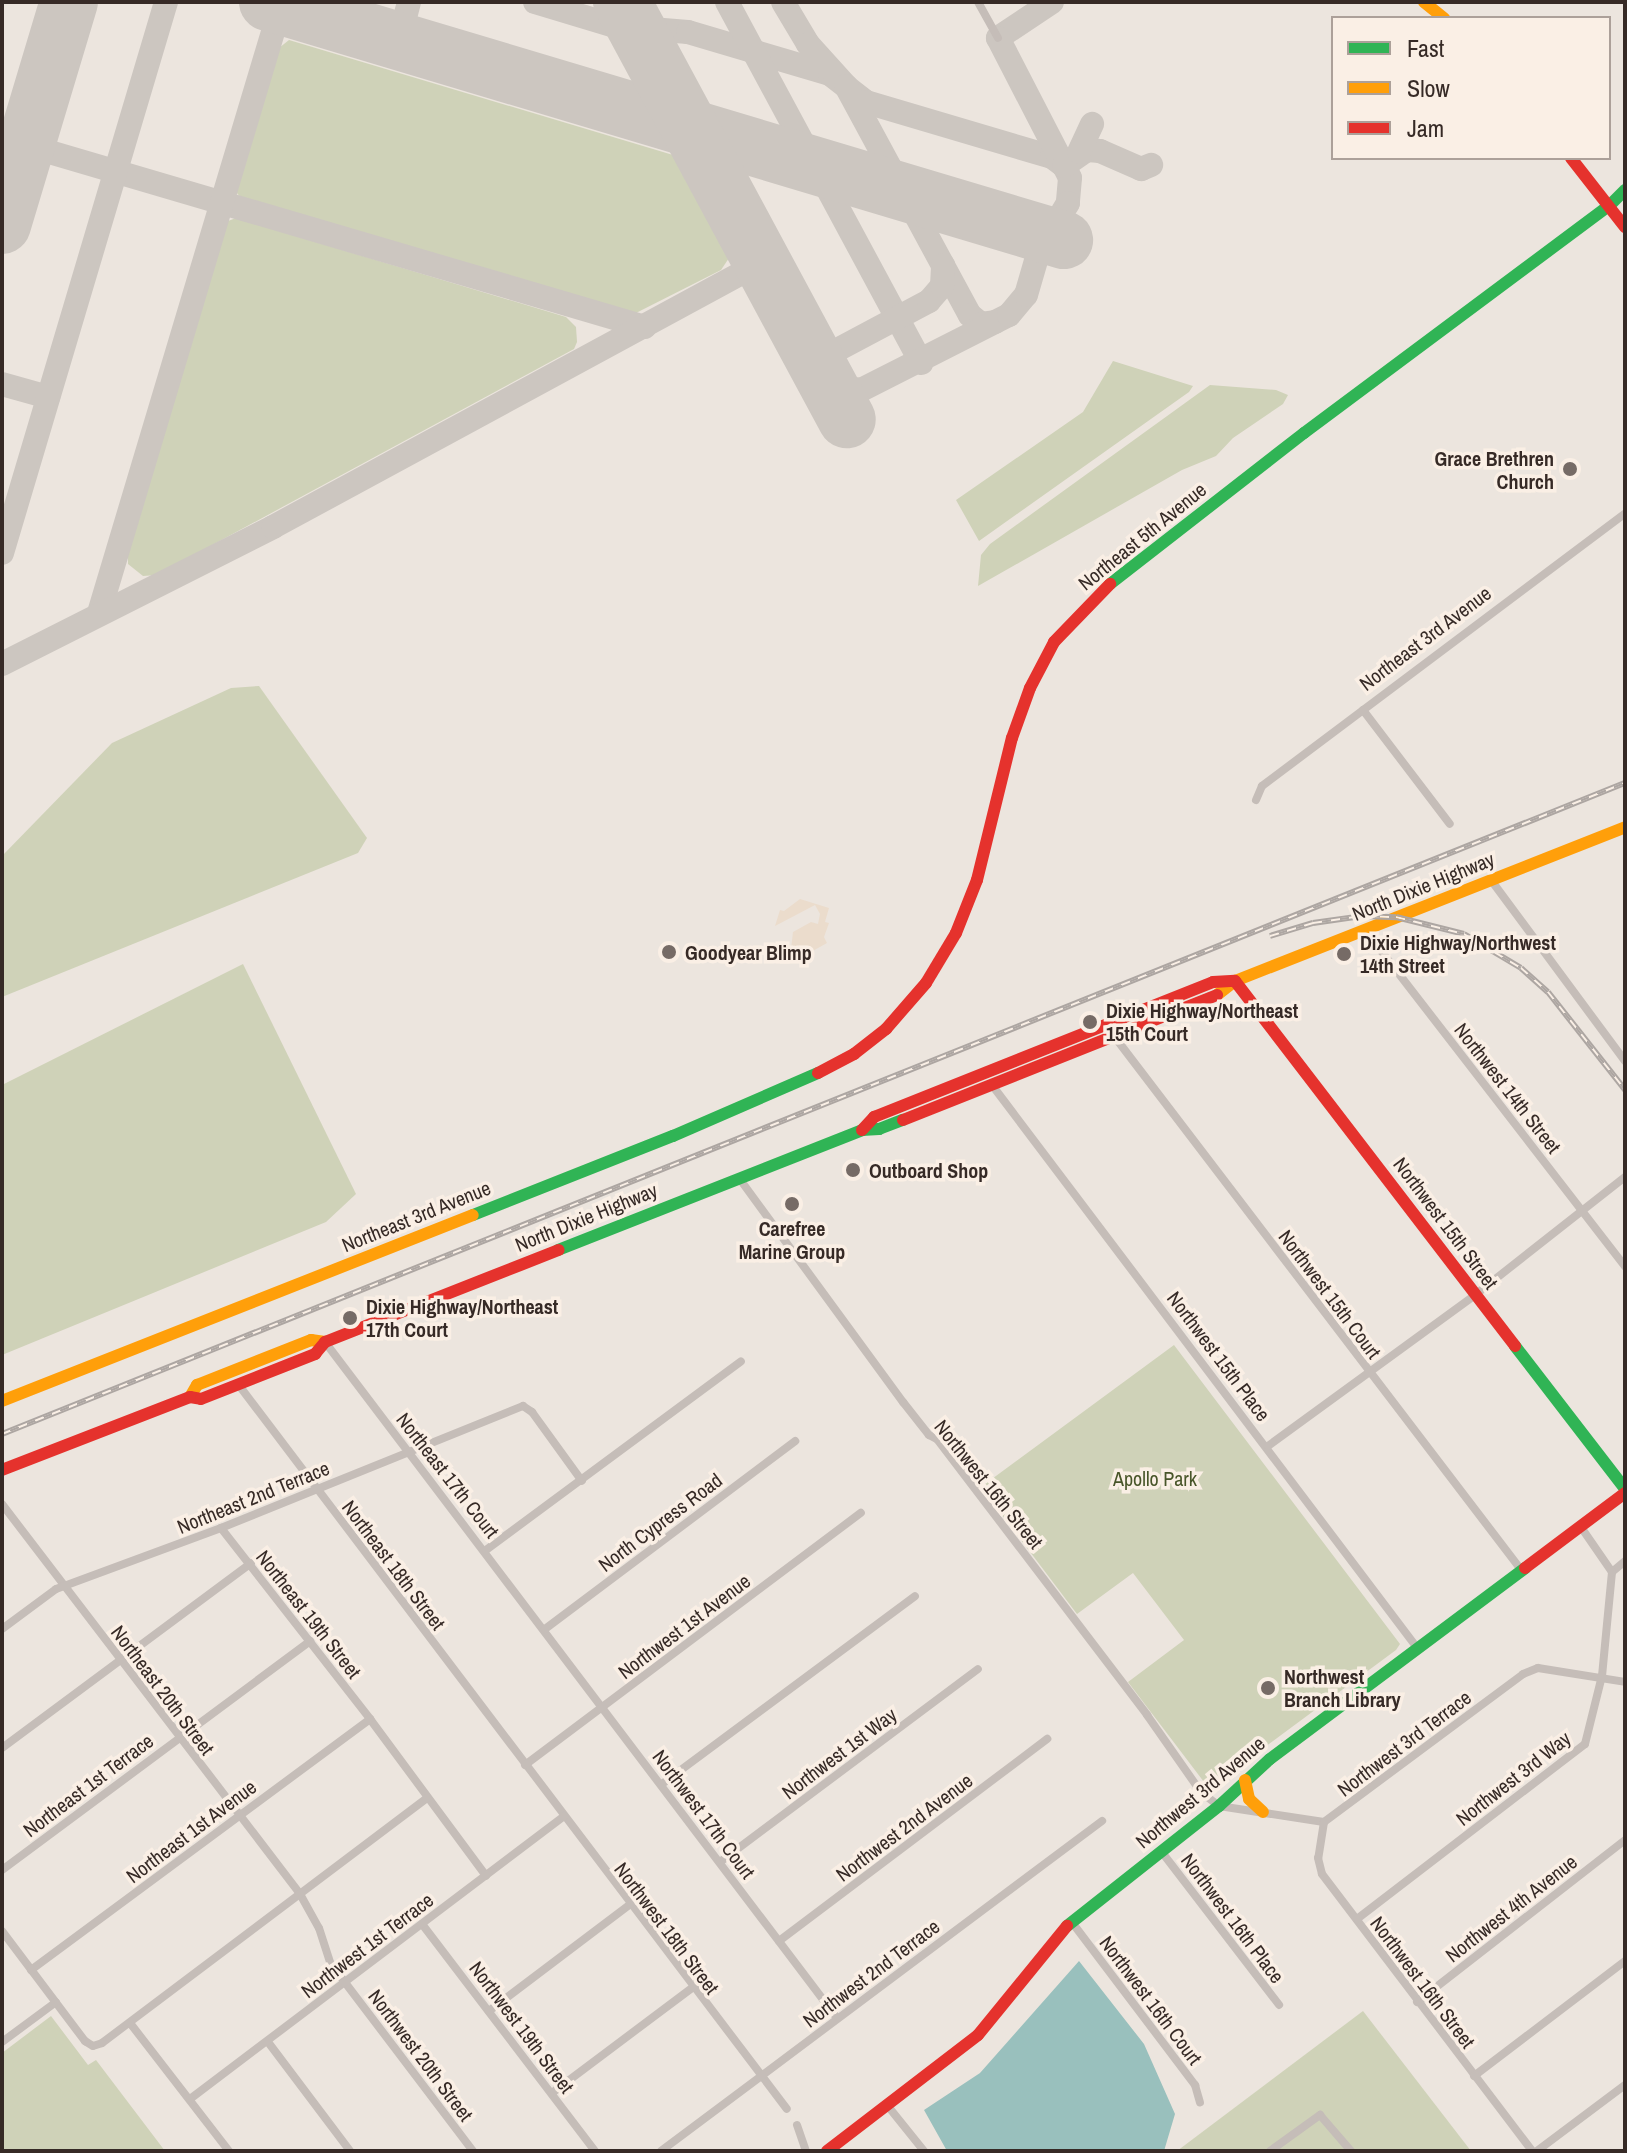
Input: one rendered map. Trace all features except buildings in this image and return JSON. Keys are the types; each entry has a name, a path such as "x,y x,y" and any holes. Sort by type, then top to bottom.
{"street":[{"path":"978,2 998,38"},
{"path":"1424,2 1442,16"},
{"path":"1573,160 1625,227"},
{"name":"Northeast 5th Avenue","path":"842,1062 886,1029 926,983 956,933 977,880 1012,738 1030,688 1054,642 1096,595 1304,433 1609,206 1625,190"},
{"name":"Northeast 5th Avenue","path":"1609,206 1625,202"},
{"name":"Northeast 3rd Avenue","path":"1256,800 1262,786 1625,513"},
{"path":"1363,710 1450,824"},
{"name":"North Dixie Highway","path":"2,1470 190,1397 201,1399 315,1354 325,1342 862,1130 879,1129 992,1085 1218,995 1235,981 1625,827"},
{"path":"1491,880 1625,1061"},
{"name":"Northwest 14th Street","path":"1365,930 1625,1267"},
{"name":"North Dixie Highway","path":"862,1130 874,1117 946,1088 1213,982 1235,981"},
{"name":"Northwest 15th Street","path":"1235,981 1625,1491"},
{"name":"Northwest 15th Court","path":"1114,1036 1522,1571"},
{"name":"Northeast 3rd Avenue","path":"2,1401 673,1136 842,1062"},
{"name":"Northwest 15th Place","path":"992,1085 1268,1446 1418,1649"},
{"path":"1268,1446 1371,1374 1625,1177"},
{"name":"Northwest 16th Street","path":"739,1178 903,1402 945,1449 1139,1704 1201,1792 1219,1806"},
{"name":"North Dixie Highway","path":"190,1397 197,1385 311,1340 325,1342"},
{"name":"Northeast 17th Court","path":"325,1342 545,1629"},
{"path":"486,1550 741,1361"},
{"name":"Northeast 18th Street","path":"238,1384 525,1765"},
{"name":"Northeast 2nd Terrace","path":"2,1629 56,1589 221,1528 523,1406 532,1412 582,1481"},
{"name":"North Cypress Road","path":"545,1629 795,1441"},
{"name":"Northwest 3rd Avenue","path":"827,2151 978,2035 1071,1921 1219,1806 1245,1780 1625,1491"},
{"name":"Northeast 20th Street","path":"2,1504 300,1894"},
{"name":"Northwest 1st Avenue","path":"525,1765 861,1513"},
{"path":"1581,1527 1612,1572 1625,1561"},
{"name":"Northeast 19th Street","path":"221,1528 370,1719"},
{"path":"2,1748 251,1563"},
{"name":"Northwest 3rd Way","path":"1357,1919 1585,1744 1602,1676 1612,1572"},
{"path":"662,1784 915,1596"},
{"name":"Northwest 17th Court","path":"545,1629 837,2018"},
{"name":"Northeast 1st Terrace","path":"2,1870 310,1641"},
{"name":"Northwest 3rd Terrace","path":"1324,1822 1523,1674 1538,1668 1602,1676"},
{"name":"Northwest 1st Way","path":"720,1862 978,1669"},
{"path":"1602,1676 1625,1682"},
{"path":"370,1719 486,1876"},
{"name":"Northeast 1st Avenue","path":"31,1970 370,1719"},
{"name":"Northwest 2nd Avenue","path":"779,1941 1047,1739"},
{"name":"Northwest 18th Street","path":"525,1765 787,2109"},
{"path":"1245,1780 1249,1799 1263,1812"},
{"path":"2,1931 85,2041 93,2046 130,2023 427,1798"},
{"path":"1219,1806 1324,1822"},
{"name":"Northwest 1st Terrace","path":"190,2099 564,1816"},
{"name":"Northwest 2nd Terrace","path":"661,2151 1102,1821"},
{"name":"Northwest 16th Street","path":"1324,1822 1318,1858 1322,1874 1417,2002 1535,2151"},
{"name":"Northwest 4th Avenue","path":"1417,2002 1625,1840"},
{"name":"Northwest 16th Place","path":"1161,1851 1279,2005"},
{"name":"Northwest 20th Street","path":"300,1894 319,1928 331,1964 473,2151"},
{"path":"489,2011 629,1905"},
{"name":"Northwest 16th Court","path":"1071,1921 1195,2085 1200,2102"},
{"name":"Northwest 19th Street","path":"422,1924 595,2151"},
{"path":"1474,2076 1625,1961"},
{"path":"552,2093 692,1988"},
{"path":"2,2042 56,2002"},
{"path":"130,2023 229,2151"},
{"path":"268,2042 350,2151"},
{"path":"1535,2151 1625,2085"},
{"path":"887,2105 924,2151"},
{"path":"1270,2151 1320,2115 1351,2151"},
{"path":"797,2125 806,2151"}],"green space":[{"path":"289,40 683,158 729,246 729,258 721,270 632,315 243,200 236,192 279,48"},
{"path":"236,218 566,317 576,327 577,342 574,349 157,575 143,576 128,564 128,550 225,229 228,221"},
{"path":"1113,361 1193,386 1189,392 979,541 956,500 1083,412"},
{"path":"1210,385 1276,390 1288,395 1283,404 1233,438 1216,456 1182,470 978,586 981,555 990,544"},
{"path":"259,686 367,838 358,853 2,997 2,856 112,743 231,688"},
{"path":"243,964 356,1194 326,1222 2,1355 2,1085"},
{"name":"Apollo Park","path":"1174,1345 1400,1644 1212,1786 1204,1782 1128,1682 1184,1640 1133,1573 1077,1614 981,1487"},
{"path":"1363,2011 1471,2151 1177,2151"},
{"path":"51,2016 88,2065 96,2060 165,2151 2,2151 2,2053"}],"shaded area":[{"path":"800,899 829,908 825,922 829,923 824,937 827,943 802,957 791,949 793,932 811,922 818,924 820,914 815,905 775,926 780,910 784,911"}],"water":[{"path":"1079,1961 1144,2044 1175,2114 1164,2151 947,2151 924,2110 980,2073"}],"taxiway":[{"path":"2,553 166,2"},
{"path":"99,613 282,2"},
{"path":"399,41 409,2"},
{"path":"535,2 615,26 688,32 830,74 866,102 1052,157 1064,166 1070,178 1068,203 1054,226 1040,231 1030,229"},
{"path":"727,2 921,363"},
{"path":"783,2 808,44 846,86 970,315 981,324 995,322"},
{"path":"1052,2 998,38 1064,166 1087,150 1100,151 1141,169 1151,165"},
{"path":"1079,152 1092,124"},
{"path":"2,138 645,327"},
{"path":"819,368 842,387 861,390 1009,315 1026,295 1044,233"},
{"path":"2,664 273,527 762,262"},
{"path":"805,341 816,350 837,350 929,301 942,286 943,265"},
{"path":"2,384 48,397"}],"runway":[{"path":"2,225 69,2"},
{"path":"268,2 1064,240"},
{"path":"622,2 847,419"}],"railway":[{"path":"2,1434 1625,783"},
{"path":"1270,936 1313,923 1362,916 1396,917 1464,934 1521,968 1548,992 1625,1090"}],"traffic: fast":[{"path":"1110,584 1304,433 1609,206 1625,190"},
{"path":"473,1215 673,1136 818,1073"},
{"path":"558,1250 862,1130 879,1129 903,1120"},
{"path":"1515,1346 1625,1489"},
{"path":"1067,1926 1219,1806 1270,1759 1525,1568"}],"traffic: slow":[{"path":"1424,2 1442,16"},
{"path":"1217,995 1235,981 1625,827"},
{"path":"2,1401 473,1215"},
{"path":"190,1397 197,1385 311,1340 325,1342"},
{"path":"1245,1780 1249,1799 1263,1812"}],"traffic: jam":[{"path":"1573,160 1625,227"},
{"path":"818,1073 854,1054 886,1029 926,983 956,933 977,880 1012,738 1030,688 1054,642 1110,584"},
{"path":"1235,981 1515,1346"},
{"path":"862,1130 874,1117 1213,982 1235,981"},
{"path":"903,1120 1217,995"},
{"path":"2,1470 190,1397 201,1399 315,1354 325,1342 558,1250"},
{"path":"1525,1568 1625,1493"},
{"path":"827,2151 978,2035 1067,1926"}],"place":[{"name":"Grace Brethren Church","path":"1570,469"},
{"name":"Goodyear Blimp","path":"669,952"},
{"name":"Dixie Highway/Northwest 14th Street","path":"1344,954"},
{"name":"Dixie Highway/Northeast 15th Court","path":"1090,1022"},
{"name":"Outboard Shop","path":"853,1170"},
{"name":"Carefree Marine Group","path":"792,1204"},
{"name":"Dixie Highway/Northeast 17th Court","path":"350,1318"},
{"name":"Northwest Branch Library","path":"1268,1688"}]}
